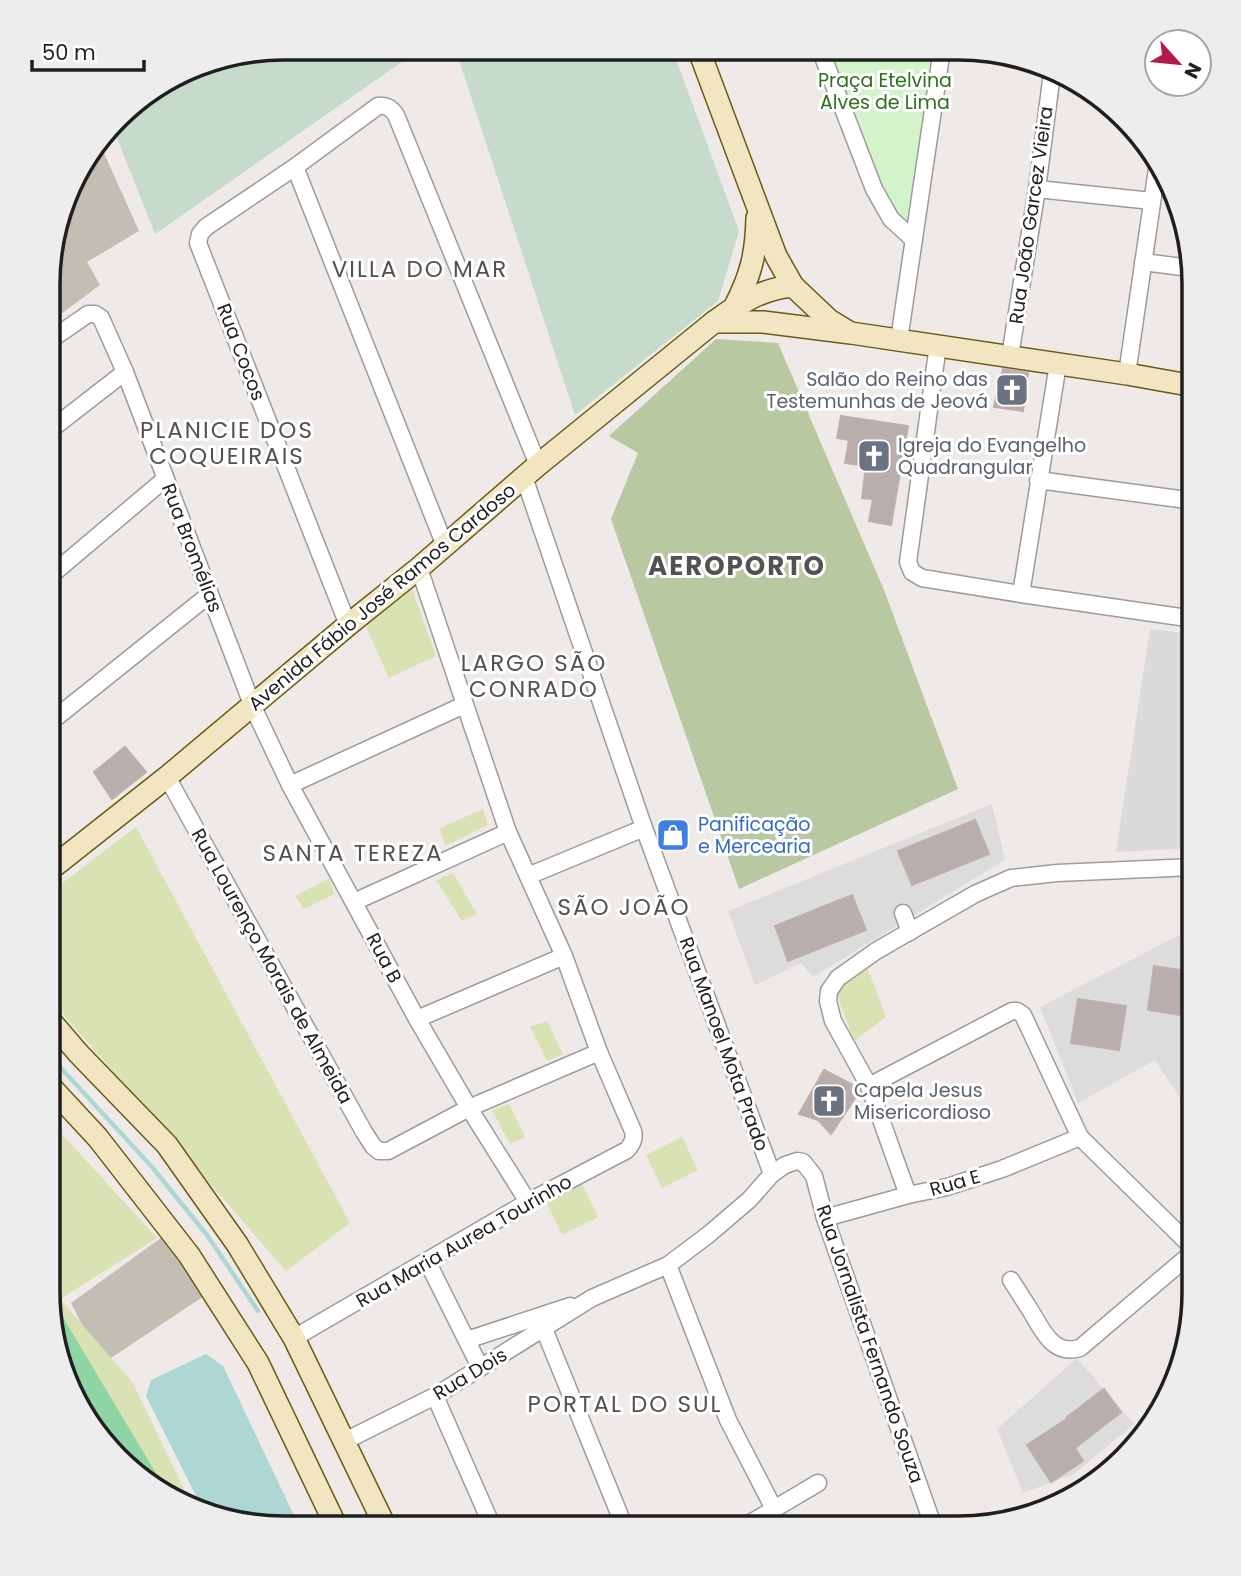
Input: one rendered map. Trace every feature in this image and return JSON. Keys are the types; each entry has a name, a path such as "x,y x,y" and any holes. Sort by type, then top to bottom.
{"street":[{"path":"702,60 776,256 793,286 829,320 851,333"},
{"path":"824,60 874,189 891,219 914,240"},
{"path":"899,340 940,60"},
{"name":"Rua João Garcez Vieira","path":"1010,356 1037,189 1051,81"},
{"name":"Rua Manoel Mota Prado","path":"295,167 378,106 385,105 396,115 531,471 644,828 772,1174"},
{"path":"295,167 445,546"},
{"name":"Rua Cocos","path":"295,167 206,227 200,234 198,243 348,625"},
{"path":"1128,374 1155,180"},
{"path":"1037,189 1152,201"},
{"path":"733,308 753,265 757,209"},
{"path":"1143,262 1181,267"},
{"name":"Avenida Fábio José Ramos Cardoso","path":"60,862 167,778 531,471 715,322 733,308 765,291 793,286"},
{"name":"Rua Bromélias","path":"60,333 88,314 101,318 125,372 253,706"},
{"path":"715,322 763,322 851,333 1182,384"},
{"path":"938,345 908,562 912,572 922,578 1182,617"},
{"path":"1021,594 1058,364"},
{"path":"60,422 125,372"},
{"path":"60,568 165,479"},
{"path":"1038,480 1182,499"},
{"path":"419,568 508,832 564,956 599,1052 470,1108"},
{"path":"60,714 210,594"},
{"path":"290,785 464,705"},
{"name":"Rua B","path":"253,706 290,785 417,1019 528,1202"},
{"name":"Rua Lourenço Morais de Almeida","path":"167,778 373,1146 379,1152 388,1151 470,1108"},
{"path":"528,876 644,828"},
{"path":"354,902 508,832"},
{"path":"908,1195 869,1086 833,1021 828,1001 829,991 838,978 876,951 975,894 1012,877 1181,868"},
{"path":"903,913 910,932"},
{"path":"417,1019 564,956"},
{"path":"869,1086 1012,1011 1017,1011 1023,1015 1080,1137 1181,1238"},
{"path":"60,1032 167,1145 237,1244 294,1338 380,1516"},
{"name":"Rua Maria Aurea Tourinho","path":"294,1338 528,1202 627,1150 632,1143 633,1131 599,1052"},
{"path":"60,1097 98,1138 189,1255 258,1363 331,1516"},
{"name":"Rua E","path":"825,1218 947,1187 1002,1169 1080,1137"},
{"name":"Rua Dois","path":"467,1340 592,1298 668,1265 749,1200 772,1174 785,1164 803,1162"},
{"name":"Rua Jornalista Fernando Souza","path":"803,1162 814,1177 825,1218 930,1516"},
{"path":"1011,1280 1046,1337 1057,1347 1071,1351 1080,1348 1181,1260"},
{"path":"427,1261 480,1367"},
{"path":"668,1265 728,1420 774,1509"},
{"name":"Rua Dois","path":"343,1442 435,1396 592,1298"},
{"path":"544,1329 620,1516"},
{"path":"435,1396 488,1516"},
{"path":"762,1516 818,1482"}],"shaded area":[{"path":"103,151 139,231 87,262 100,285 60,315 61,255 67,226 83,185"},
{"path":"1150,629 1182,633 1181,849 1116,852"},
{"path":"992,804 1005,860 813,977 801,963 755,985 728,911"},
{"path":"1181,934 1181,1100 1155,1060 1078,1103 1040,1007"},
{"path":"165,1235 204,1296 102,1364 71,1303"},
{"path":"1077,1358 1134,1424 1074,1474 1023,1493 997,1429"}],"green space":[{"path":"269,60 405,60 155,234 116,135 159,97 212,71 240,64"},
{"path":"459,60 676,60 739,231 718,301 575,415"},
{"name":"Praça Etelvina Alves de Lima","path":"833,60 932,60 907,221 887,206 861,154"},
{"path":"716,339 778,343 884,590 958,789 739,889 611,519 638,453 609,436"},
{"path":"412,589 436,656 389,678 366,627"},
{"path":"483,809 488,825 445,846 440,828"},
{"path":"136,827 350,1223 286,1271 60,1011 60,885"},
{"path":"453,873 477,914 462,921 436,880"},
{"path":"330,878 334,894 304,909 295,896"},
{"path":"868,969 886,1017 854,1041 836,992 840,983"},
{"path":"547,1021 563,1054 547,1061 530,1027"},
{"path":"509,1104 525,1137 510,1144 492,1110"},
{"path":"60,1132 157,1238 60,1299"},
{"path":"682,1137 698,1170 662,1188 646,1155"},
{"path":"582,1184 598,1217 562,1235 546,1202"},
{"path":"60,1299 133,1383 186,1493 159,1479 136,1461 106,1429 77,1378 67,1350 61,1321"},
{"path":"61,1314 160,1479 125,1451 90,1404 67,1350"}],"water":[{"path":"206,1354 223,1366 294,1516 240,1512 197,1498 146,1396 151,1380"}],"building":[{"name":"Salão do Reino das Testemunhas de Jeová","path":"1003,369 1028,373 1023,411 994,407"},
{"path":"841,416 908,426 891,525 869,521 873,499 862,498 866,466 845,463 849,440 837,438"},
{"path":"125,747 146,772 112,799 94,772"},
{"path":"975,820 989,854 912,885 898,851"},
{"path":"852,895 866,930 788,961 775,926"},
{"path":"1154,966 1181,970 1181,1015 1148,1010"},
{"path":"1078,999 1126,1006 1119,1050 1071,1043"},
{"name":"Capela Jesus Misericordioso","path":"824,1070 860,1091 831,1134 818,1120 799,1114"},
{"path":"1104,1389 1121,1412 1075,1448 1083,1461 1051,1482 1027,1445 1068,1418"}],"waterway":[{"path":"60,1067 152,1167 207,1235 258,1311"}],"place":[{"name":"Salão do Reino das Testemunhas de Jeová","path":"1012,390"},
{"name":"Igreja do Evangelho Quadrangular","path":"874,456"},
{"name":"Panificação e Mercearia","path":"673,835"},
{"name":"Capela Jesus Misericordioso","path":"829,1101"}],"district":[{"name":"VILLA DO MAR","path":"420,269"},
{"name":"PLANICIE DOS COQUEIRAIS","path":"227,443"},
{"name":"AEROPORTO","path":"737,566"},
{"name":"LARGO SÃO CONRADO","path":"534,676"},
{"name":"SANTA TEREZA","path":"353,853"},
{"name":"SÃO JOÃO","path":"624,907"},
{"name":"PORTAL DO SUL","path":"625,1404"}]}
